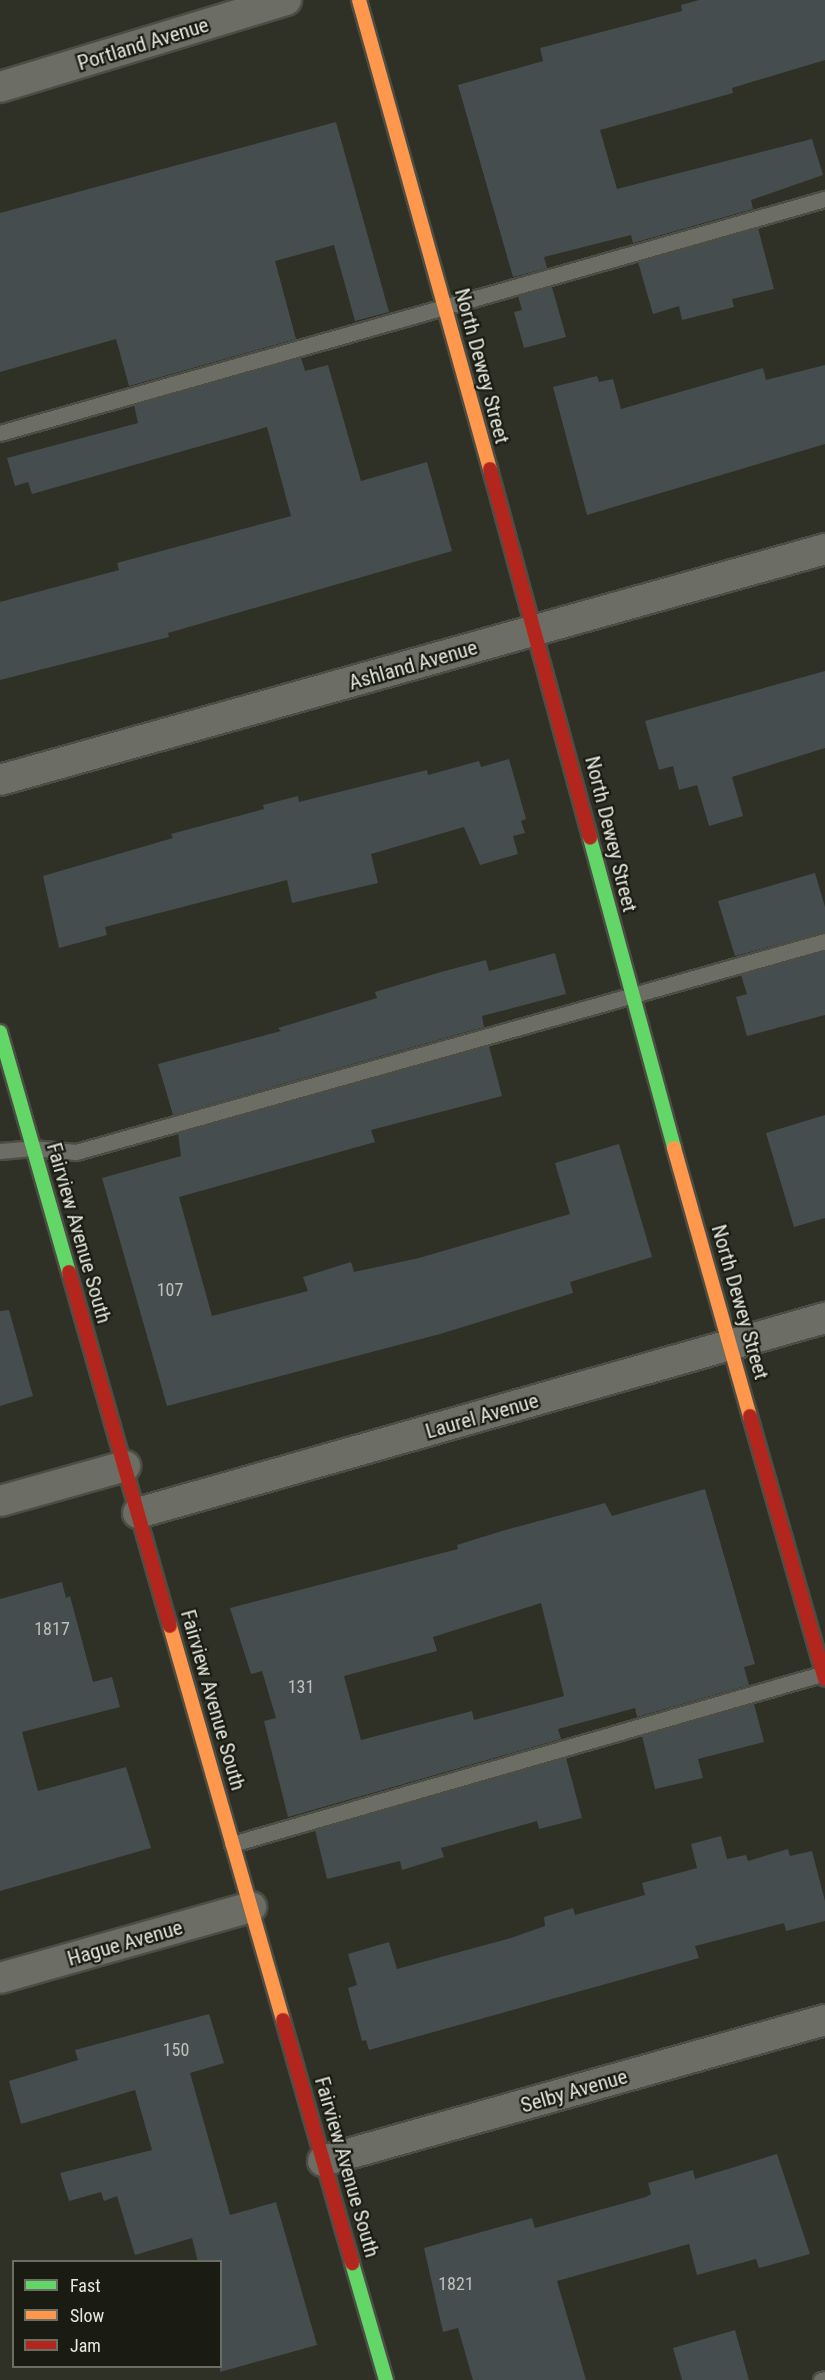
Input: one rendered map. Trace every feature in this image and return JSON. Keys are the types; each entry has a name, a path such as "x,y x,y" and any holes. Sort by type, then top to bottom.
{"street":[{"name":"Portland Avenue","path":"0,87 286,0"},
{"name":"North Dewey Street","path":"359,0 534,630 632,996 824,1675"},
{"name":"Ashland Avenue","path":"0,780 825,549"},
{"name":"Fairview Avenue South","path":"0,1032 386,2380"},
{"name":"Laurel Avenue","path":"138,1513 825,1318"},
{"path":"0,1501 124,1466"},
{"name":"Hague Avenue","path":"0,1978 251,1907"},
{"name":"Selby Avenue","path":"323,2161 825,2020"}],"lane":[{"path":"0,433 445,309 825,199"},
{"path":"0,1151 33,1148 76,1152 825,940"},
{"path":"232,1844 824,1675"}],"building":[{"path":"699,0 825,0 825,60 732,88 733,93 600,130 617,189 812,139 823,175 751,200 753,209 633,243 631,235 544,257 547,268 513,277 458,85 543,61 540,48 682,11 681,5"},
{"path":"336,122 389,312 355,321 334,245 275,261 296,339 129,386 116,339 0,372 0,213"},
{"path":"758,228 774,289 732,299 734,307 682,320 679,306 653,314 638,262"},
{"path":"552,287 566,337 524,348 514,312 522,310 518,296"},
{"path":"301,358 305,371 328,365 361,481 427,462 452,551 168,633 169,637 0,680 0,602 119,570 117,563 291,516 267,427 32,494 28,482 15,486 7,458 138,423 134,405"},
{"path":"825,365 825,444 587,515 553,387 597,376 599,382 613,379 621,409 763,368 766,380"},
{"path":"825,671 825,748 732,777 743,816 709,826 697,785 679,790 673,766 659,770 645,721"},
{"path":"509,759 526,819 521,821 525,833 513,836 518,854 480,865 464,827 371,854 378,883 292,903 287,880 105,927 107,935 59,948 43,876 173,838 171,834 264,809 263,805 298,796 299,802 427,770 428,775 479,761 481,767"},
{"path":"815,873 825,907 825,932 735,956 718,901"},
{"path":"825,951 825,1015 747,1036 736,997 747,994 741,975"},
{"path":"555,953 566,994 482,1016 484,1027 173,1115 158,1064 281,1031 278,1028 377,998 375,992 441,972 486,960 489,971"},
{"path":"489,1046 502,1096 371,1130 375,1142 179,1197 212,1316 308,1291 303,1277 351,1262 354,1272 419,1258 570,1214 555,1163 619,1144 652,1257 570,1282 573,1293 440,1334 167,1406 102,1178 181,1156 178,1133"},
{"path":"825,1115 825,1218 794,1227 766,1133"},
{"path":"9,1310 33,1396 0,1406 0,1311"},
{"path":"705,1489 755,1664 744,1667 749,1685 637,1717 635,1708 558,1729 561,1739 288,1817 264,1721 276,1718 262,1671 251,1674 230,1608 458,1549 457,1545 605,1503 612,1516","holes":["541,1603 564,1696 474,1720 472,1711 361,1740 344,1676 437,1651 433,1637"]},
{"path":"62,1582 66,1598 70,1596 93,1682 112,1677 120,1707 22,1732 38,1791 126,1767 151,1848 0,1891 0,1599"},
{"path":"754,1704 764,1742 698,1759 703,1778 655,1789 642,1736"},
{"path":"566,1758 582,1818 539,1829 537,1821 441,1848 444,1857 402,1870 400,1861 327,1879 315,1830"},
{"path":"721,1836 727,1859 746,1855 748,1861 788,1849 790,1856 812,1851 825,1901 825,1921 786,1931 784,1923 695,1946 699,1958 369,2050 366,2040 362,2041 348,1988 357,1985 348,1954 389,1942 397,1969 511,1938 545,1926 544,1917 573,1908 575,1915 645,1895 642,1883 697,1868 691,1844"},
{"path":"209,2014 224,2063 190,2073 230,2215 276,2202 317,2345 220,2372 222,2368 222,2260 198,2260 192,2238 135,2255 117,2196 104,2201 101,2192 69,2201 60,2173 152,2150 135,2090 21,2124 9,2081 78,2060 75,2050"},
{"path":"777,2154 810,2254 759,2268 756,2259 697,2275 689,2244 557,2281 586,2380 473,2380 458,2328 443,2332 424,2248 532,2218 535,2228 646,2197 651,2194 648,2183 693,2170 695,2179"},
{"path":"735,2330 749,2380 682,2380 673,2348"}],"traffic: fast":[{"path":"590,838 674,1148"},
{"path":"0,1032 69,1272"},
{"path":"352,2263 386,2380"}],"traffic: slow":[{"path":"359,0 490,469"},
{"path":"674,1148 750,1416"},
{"path":"170,1626 283,2020"}],"traffic: jam":[{"path":"490,469 590,838"},
{"path":"69,1272 170,1626"},
{"path":"750,1416 825,1679"},
{"path":"283,2020 352,2263"}]}
